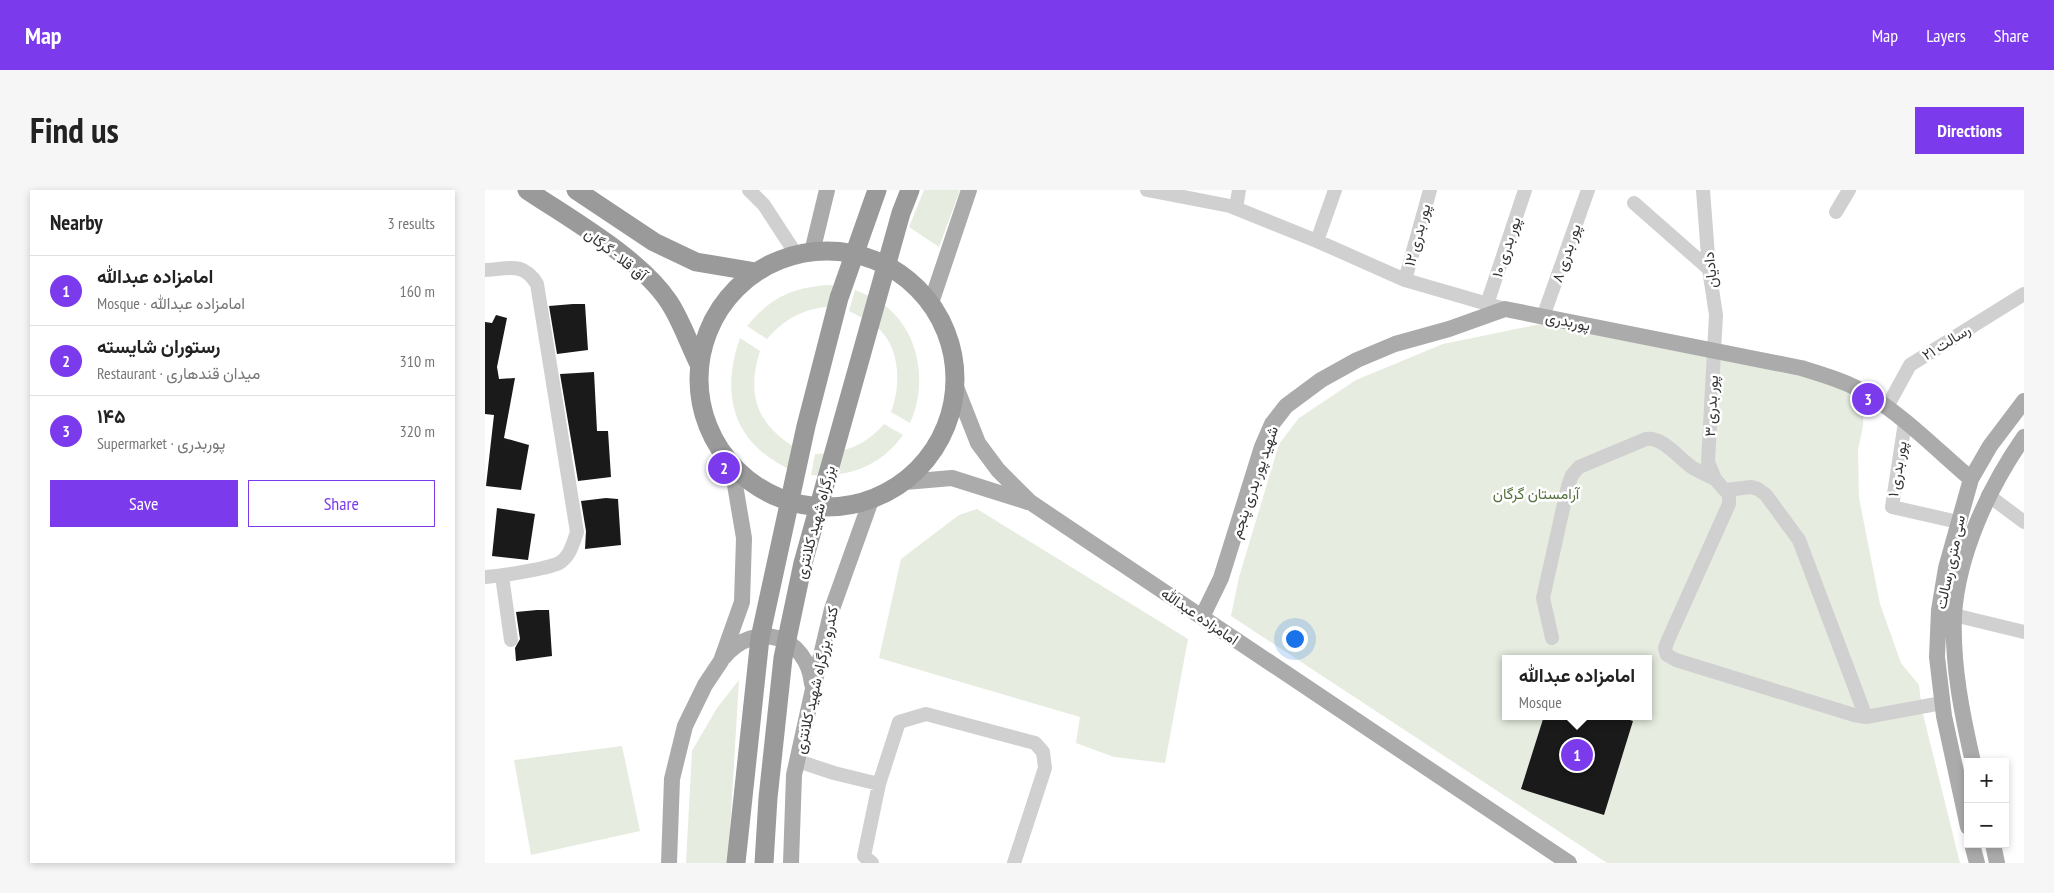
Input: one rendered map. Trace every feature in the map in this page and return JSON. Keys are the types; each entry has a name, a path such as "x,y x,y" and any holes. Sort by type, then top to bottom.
{"highway":[{"name":"آق قلا - گرگان","path":"527,190 609,245 643,273 669,301 699,364"},
{"name":"آق قلا - گرگان","path":"576,190 654,242 696,262 756,272"},
{"name":"بزرگراه شهید کلانتری","path":"736,863 760,638 811,407 839,298 877,190"},
{"name":"بزرگراه شهید کلانتری","path":"764,863 768,798 783,658 803,563 899,222 910,190"},
{"path":"804,253 853,253 871,258 907,278 931,303 949,338 955,370 955,388 953,408 939,443 920,468 905,482 870,503 821,509 762,491 732,467 715,445 705,422 698,390 699,364 708,331 724,302 756,272 804,253"}],"main road":[{"path":"804,253 827,190"},
{"path":"931,303 969,190"},
{"name":"پوربدری","path":"1505,309 1801,368 1836,380 1868,394 1887,407 1971,479"},
{"name":"شهید پور بدری پنجم","path":"1202,617 1221,578 1262,447 1272,424 1286,406 1321,380 1357,360 1395,344 1449,329 1505,309"},
{"name":"امامزاده عبدالله","path":"955,388 978,443 998,470 1030,502 1569,863"},
{"name":"سی متری رسالت","path":"1964,808 1943,710 1937,657 1939,610 1946,568 1971,479 1991,446 2024,401"},
{"name":"سی متری رسالت","path":"1972,758 1961,713 1954,615 1961,574 1988,495 2024,438"},
{"path":"721,661 742,602 744,538 732,467"},
{"name":"امامزاده عبدالله","path":"905,482 952,478 1030,502"},
{"name":"کندرو بزرگراه شهید کلانتری","path":"791,863 795,775 813,689 832,609 870,503"},
{"path":"669,863 672,779 685,726 705,685 733,646 750,638 769,636 787,641 802,653 811,670 813,689"},
{"path":"1943,710 1961,713"},
{"path":"1973,848 1977,863"},
{"path":"1994,848 1997,863"}],"street":[{"path":"749,190 804,253"},
{"path":"767,190 767,210"},
{"name":"پوربدری","path":"1147,190 1236,208 1405,280 1505,309"},
{"path":"1236,208 1239,190"},
{"path":"1317,241 1335,190"},
{"name":"پور بدری ۱۲","path":"1405,280 1430,190"},
{"name":"پور بدری ۱۰","path":"1487,304 1525,190"},
{"name":"پور بدری ۸","path":"1543,317 1588,190"},
{"name":"دادیان","path":"1703,190 1709,269 1716,315 1714,350"},
{"path":"1836,212 1849,190"},
{"path":"1634,202 1709,269"},
{"path":"485,270 523,268 531,274 537,284 577,532 571,550 560,562 503,576 485,577"},
{"name":"۲۱ رسالت","path":"1887,407 1910,365 2024,294"},
{"name":"پور بدری ۳","path":"1714,350 1708,462 1715,479"},
{"name":"پور بدری ۱","path":"1905,422 1892,507 1958,522"},
{"path":"1552,638 1543,598 1572,475 1579,467 1646,439 1653,438 1693,467 1715,479 1729,495 1729,504 1668,640 1665,648 1667,655 1676,660 1827,708 1866,717 1943,710"},
{"path":"1726,490 1751,487 1766,494 1799,540 1866,717"},
{"path":"1988,495 2024,522"},
{"path":"503,576 511,640"},
{"path":"1954,615 2024,632"},
{"path":"872,863 864,856 879,784 899,722 926,714 1035,743 1043,752 1045,768 1014,863"},
{"path":"798,760 834,773 879,784"}],"green space":[{"path":"924,190 960,190 939,247 909,227"},
{"path":"831,285 838,288 834,306 814,309 797,315 774,331 767,339 747,326 765,308 784,295 805,288"},
{"path":"855,290 880,302 896,315 913,343 919,375 919,392 916,408 910,423 891,412 896,390 897,367 891,345 877,327 849,311"},
{"name":"آرامستان گرگان","path":"1541,324 1806,377 1839,386 1864,400 1863,426 1858,450 1859,498 1880,604 1901,663 1919,685 1922,710 1960,863 1607,863 1231,616 1239,577 1279,444 1299,418 1356,380 1443,344"},
{"path":"740,338 760,351 754,383 755,397 759,410 775,432 801,451 796,472 775,462 759,449 746,434 737,418 732,400 731,381"},
{"path":"884,424 903,435 885,455 863,468 851,472 811,475 815,454 835,452 853,447 869,438"},
{"path":"977,509 1188,639 1165,763 1114,757 1076,743 1080,717 879,658 901,559 959,515"},
{"path":"739,680 728,863 686,863 692,751 717,708"},
{"path":"622,746 640,831 531,855 514,760"}],"building":[{"path":"585,304 588,350 557,354 549,306"},
{"path":"496,315 507,318 497,367 499,379 515,378 504,438 529,445 521,490 486,486 494,415 485,414 485,322 492,323"},
{"path":"594,372 597,431 608,431 611,477 578,481 560,374"},
{"path":"606,498 618,499 621,545 585,549 586,531 581,501"},
{"path":"497,508 535,514 528,560 492,556"},
{"path":"549,610 552,656 516,661 515,648 520,639 516,612"},
{"path":"1543,720 1633,721 1604,815 1521,789"}],"place":[{"name":"۱۴۵","path":"1868,399"},
{"name":"رستوران شایسته","path":"724,468"},
{"name":"امامزاده عبدالله","path":"1577,755"}]}
